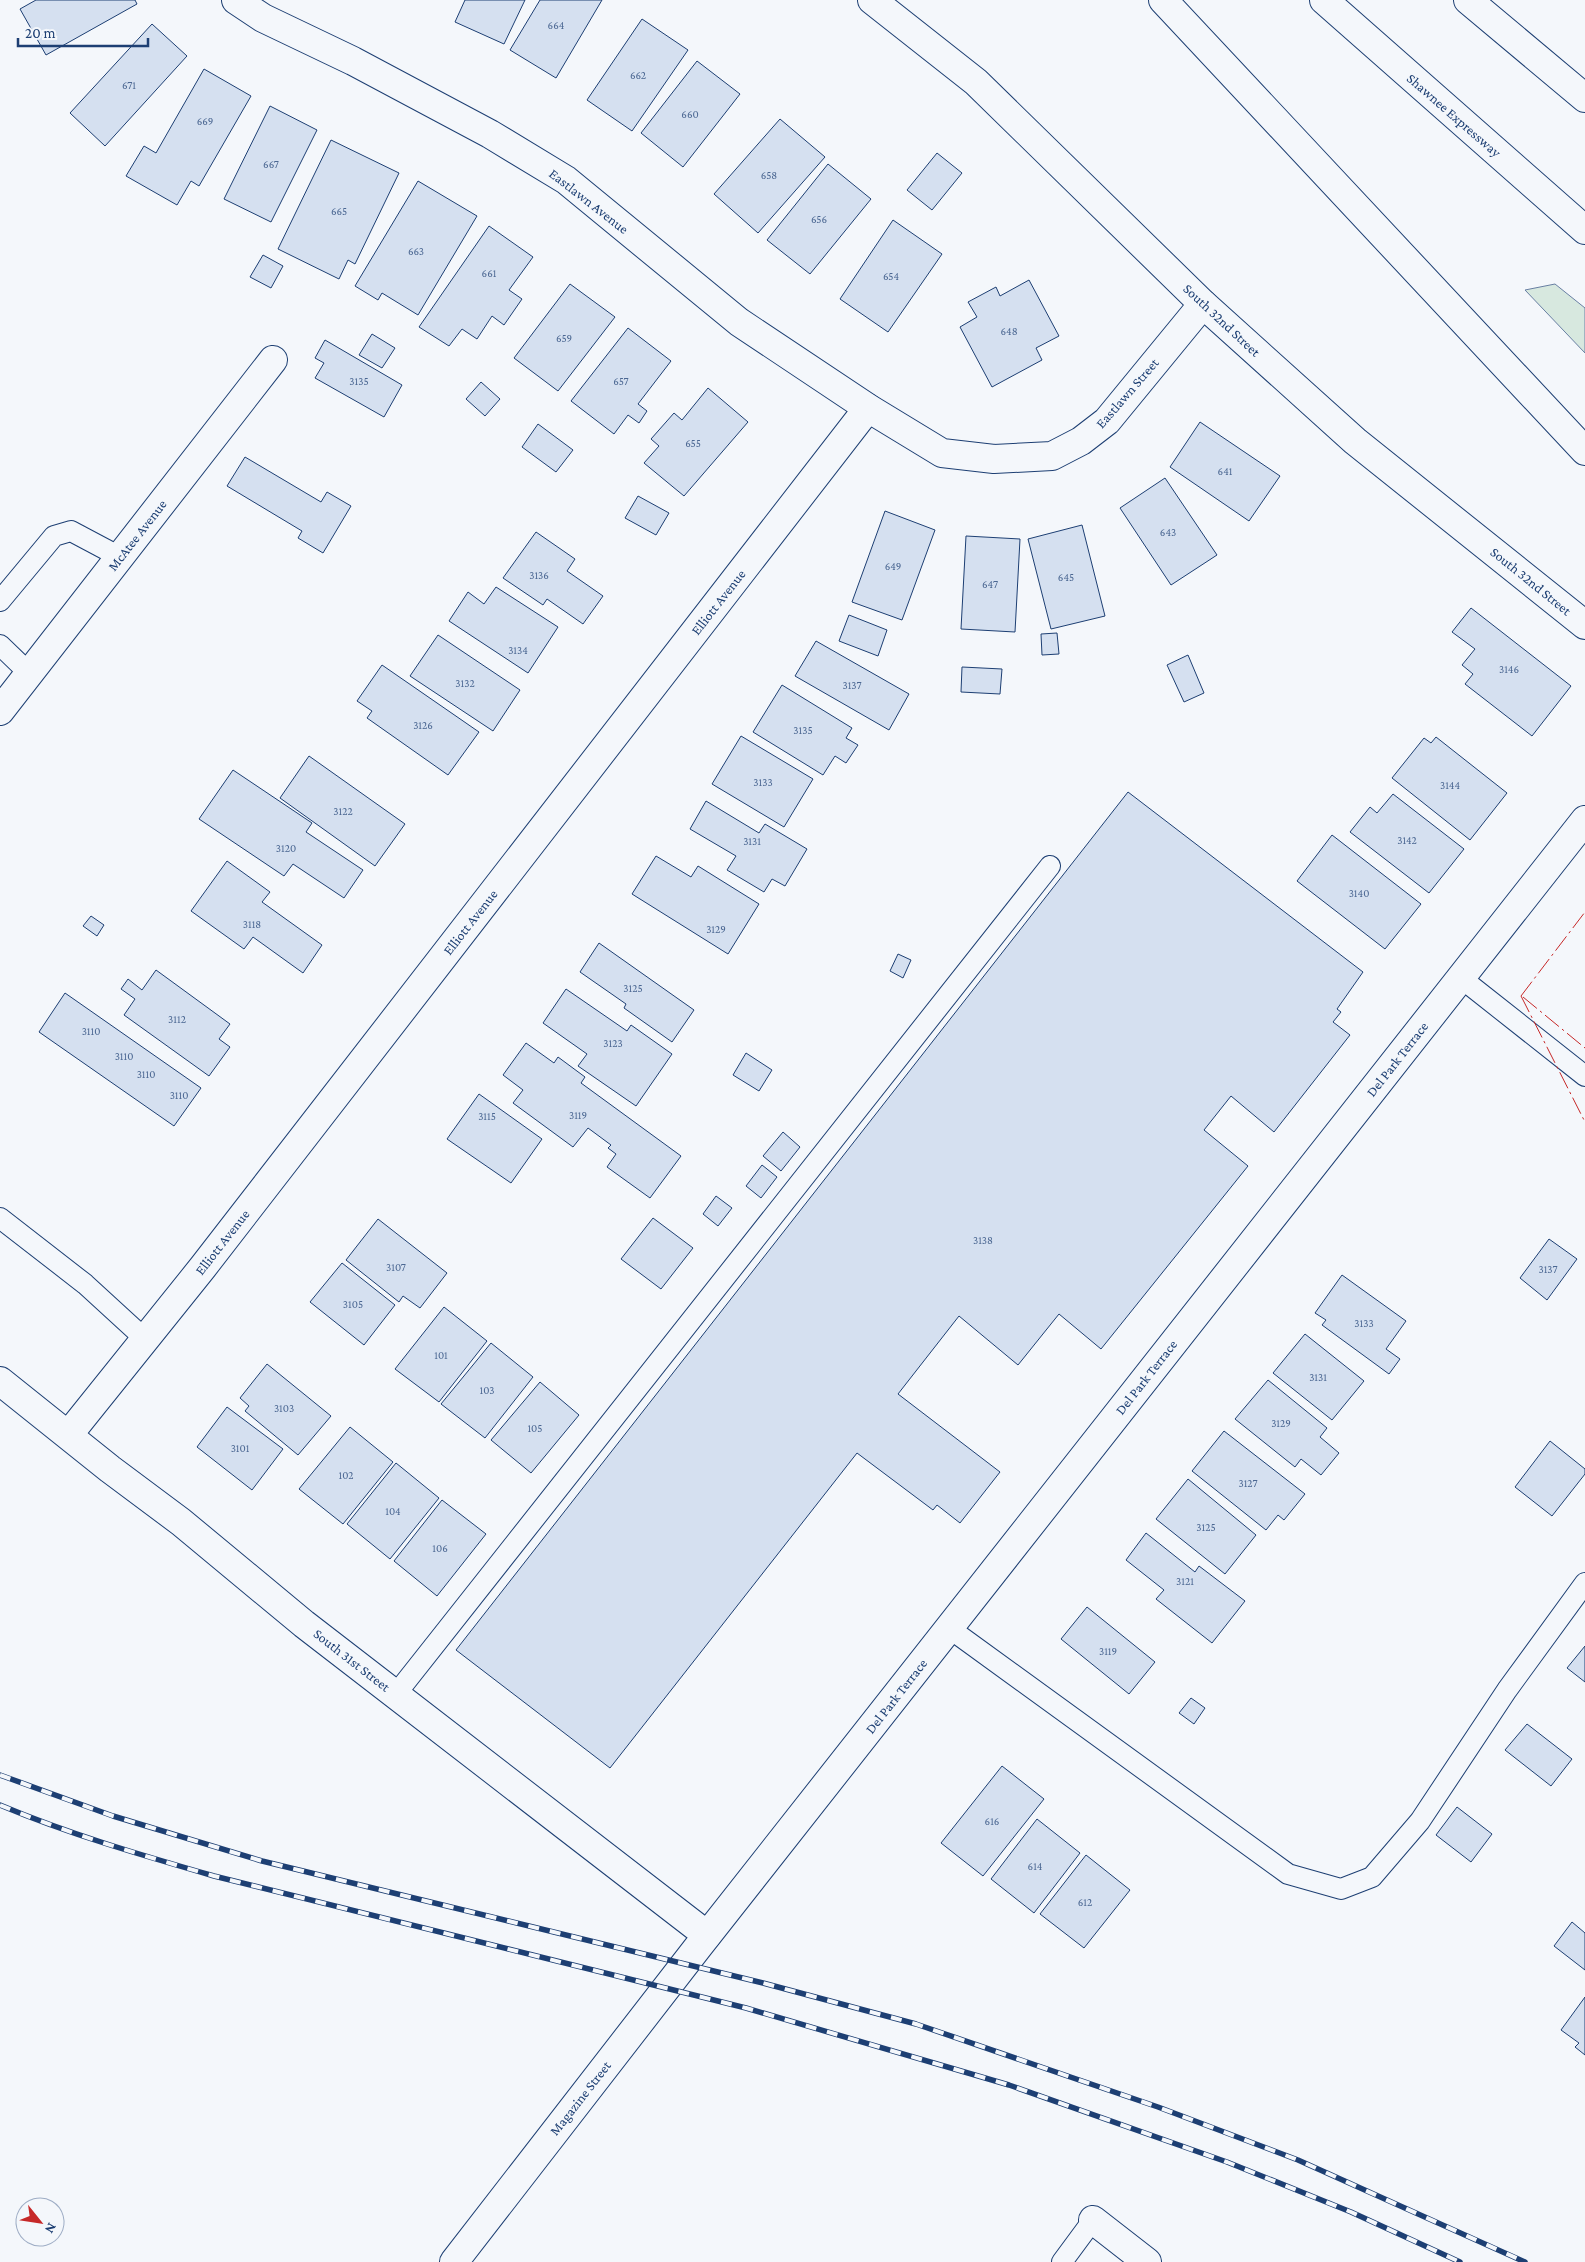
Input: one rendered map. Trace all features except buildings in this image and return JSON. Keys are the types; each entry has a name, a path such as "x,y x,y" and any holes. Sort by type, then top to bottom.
{"main road":[{"name":"Eastlawn Avenue","path":"236,0 263,18 353,61 490,134 566,180 739,322 868,408"},
{"name":"South 32nd Street","path":"872,0 976,82 1203,304 1355,441 1585,625"},
{"path":"1163,0 1585,451"},
{"name":"Shawnee Expressway","path":"1324,0 1585,230"},
{"path":"1468,0 1585,98"},
{"name":"Eastlawn Street","path":"868,408 942,454 994,459 1052,456 1081,441 1107,422 1203,304"},
{"name":"McAtee Avenue","path":"0,711 273,360"},
{"name":"Elliott Avenue","path":"69,1434 145,1339 868,408"},
{"name":"Del Park Terrace","path":"707,1935 1585,820"},
{"name":"South 31st Street","path":"0,1381 69,1434 110,1469 182,1522 304,1624 707,1935"},
{"name":"Magazine Street","path":"454,2262 707,1935"},
{"path":"1092,2220 1147,2262"}],"lane":[{"path":"0,601 54,536 71,531 120,557"},
{"path":"0,645 29,673"},
{"path":"396,1694 1050,866"},
{"path":"1461,978 1585,1076"},
{"path":"0,1218 85,1284 145,1339"},
{"path":"949,1628 1288,1874 1341,1888 1372,1877 1420,1821 1507,1690 1585,1583"},
{"path":"1062,2262 1092,2220"}],"shaded area":[{"path":"1555,284 1585,308 1585,353 1525,290"}],"railway":[{"path":"0,1775 113,1816 262,1861 763,1983 916,2024 1158,2107 1298,2160 1525,2262"},
{"path":"0,1805 79,1835 214,1876 746,2008 1009,2085 1227,2162 1351,2212 1460,2262"}],"power":[{"path":"1521,996 1585,912"},
{"path":"1521,996 1585,1122"},
{"path":"1523,997 1585,1048"}]}
